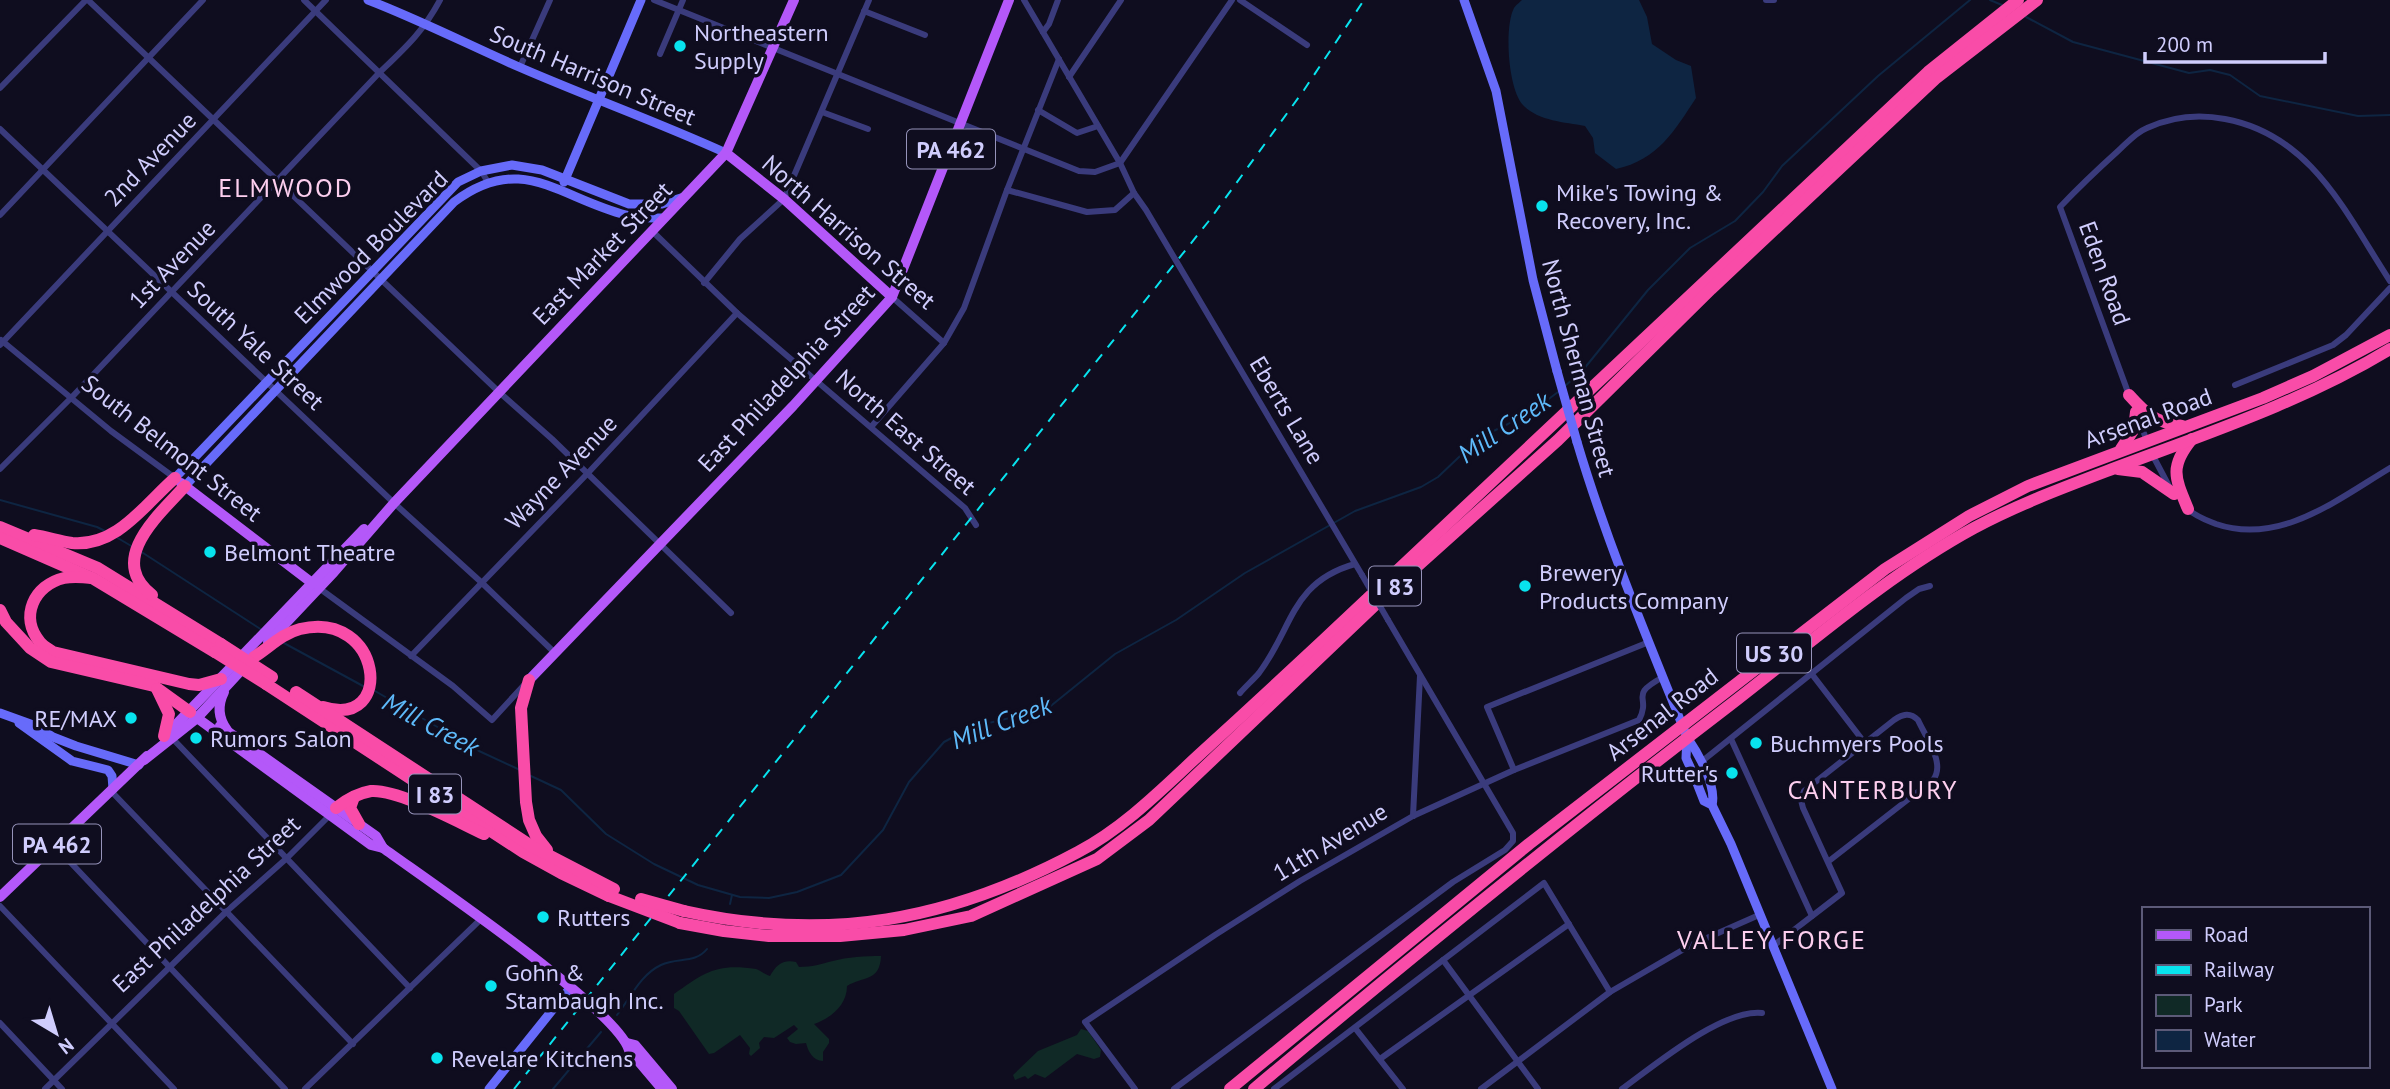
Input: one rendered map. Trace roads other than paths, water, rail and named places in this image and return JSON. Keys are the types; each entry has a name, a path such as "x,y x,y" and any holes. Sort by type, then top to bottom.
{"highway":[{"name":"I 83","path":"0,538 92,578 218,648 523,852 561,873 650,903 682,917 817,926 885,921 930,912 988,895 1080,851 1118,827 1305,658 1928,72 2022,4 2037,0"},
{"name":"Arsenal Road","path":"1254,1089 1395,971 1687,737 1871,595 1927,556 1975,527 2035,498 2114,468 2186,426 2263,398 2313,376 2390,335"},
{"name":"Arsenal Road","path":"1230,1089 1485,879 1885,569 1969,516 2028,486 2121,449 2149,447 2194,438 2330,382 2390,349"},
{"path":"2129,395 2153,418 2167,424 2186,426"},
{"path":"2121,449 2134,429 2136,412"},
{"path":"2188,509 2175,470 2183,450 2194,438"},
{"path":"2114,468 2142,472 2174,494"},
{"path":"0,526 73,543 93,541 120,530 180,482"},
{"path":"180,482 137,543 136,568 145,589 181,616"},
{"name":"I 83","path":"0,526 99,568 181,616 218,648"},
{"path":"92,578 64,578 38,592 33,600 30,621 40,642 53,652 189,684 225,681"},
{"path":"0,610 19,637 51,662 154,686 195,713"},
{"path":"254,657 261,645 277,631 311,627 326,627 360,646 372,674 371,685 365,697 343,711 313,704"},
{"name":"I 83","path":"269,680 313,704 533,847 612,892"},
{"path":"529,680 521,708 529,820 545,848 564,863"},
{"path":"154,686 169,714 169,737"},
{"path":"333,811 354,797 373,791 390,794 424,806 523,852"},
{"path":"354,797 350,808 359,824"}],"main road":[{"name":"East Market Street","path":"225,681 254,657 361,532 394,503 726,153 794,0"},
{"name":"East Philadelphia Street","path":"529,680 817,380 892,297 1009,0"},
{"path":"737,160 735,151 748,108"},
{"name":"North Harrison Street","path":"726,153 784,199 892,297"},
{"name":"South Belmont Street","path":"180,482 315,585"},
{"name":"East Market Street","path":"0,897 195,713 261,645"},
{"path":"225,681 219,710 221,721 229,733"},
{"path":"195,713 229,733 333,811 371,845 383,848 570,988 611,1026 662,1089"},
{"path":"195,713 333,811 376,836 383,848"},
{"path":"626,1043 635,1045 672,1089"}],"street":[{"path":"0,88 87,0 499,392 588,473 731,613"},
{"path":"0,215 202,0"},
{"path":"304,0 481,171 488,182"},
{"name":"2nd Avenue","path":"1,342 326,0"},
{"name":"South Harrison Street","path":"368,0 726,153"},
{"name":"1st Avenue","path":"0,469 428,24 440,0"},
{"path":"520,67 550,0"},
{"path":"561,190 641,0"},
{"path":"654,0 960,125 1079,171 1095,172 1120,163 1232,0"},
{"path":"660,54 682,0"},
{"path":"704,283 740,239 784,199 869,0"},
{"name":"Eberts Lane","path":"1024,0 1120,163 1134,193 1513,833 1513,841 1505,850 1453,882 1174,1089"},
{"path":"1043,32 1058,0"},
{"path":"1069,77 1121,0"},
{"path":"1240,0 1307,46"},
{"name":"North Sherman Street","path":"1464,0 1496,91 1533,280 1577,442 1605,531 1648,642 1687,737 1698,752 1715,796 1712,805"},
{"path":"1766,0 1774,0"},
{"path":"864,11 925,35"},
{"path":"872,427 944,343 964,308 1059,59"},
{"path":"1038,110 1077,133 1098,125"},
{"path":"822,112 868,129"},
{"name":"Eden Road","path":"2390,281 2347,211 2297,151 2276,136 2236,120 2184,117 2145,128 2085,180 2060,207 2149,447 2174,494 2188,509 2201,519 2229,528 2254,530 2283,526 2307,517 2390,468"},
{"name":"South Yale Street","path":"0,129 555,653"},
{"name":"Elmwood Boulevard","path":"180,482 266,382 458,182 481,171 512,165 541,170 629,204 662,204 684,197"},
{"name":"Elmwood Boulevard","path":"180,482 275,390 454,202 472,188 488,182 532,179 625,215 664,218"},
{"path":"1007,190 1087,212 1115,210 1134,193"},
{"name":"North East Street","path":"652,231 737,313 965,508 976,525"},
{"path":"2235,385 2339,341 2390,288"},
{"name":"North Harrison Street","path":"892,297 944,343"},
{"name":"Wayne Avenue","path":"411,656 588,473 737,313"},
{"name":"South Belmont Street","path":"1,342 111,431 180,482"},
{"path":"1240,693 1259,672 1294,607 1307,591 1331,574 1354,564"},
{"path":"315,585 411,656"},
{"path":"1701,762 1906,598 1919,589 1930,586"},
{"path":"1514,770 1487,707 1648,642"},
{"name":"East Philadelphia Street","path":"411,656 453,686 492,720 529,680"},
{"path":"1811,673 1864,742"},
{"path":"1413,816 1420,674"},
{"name":"11th Avenue","path":"1135,1089 1086,1022 1215,934 1413,816 1514,770 1639,720 1643,713 1644,689 1663,677"},
{"path":"0,713 36,726 66,742 142,762"},
{"path":"1773,946 1842,893 1801,800 1804,791 1894,720 1903,715 1913,715 1919,720 1939,773 1829,861"},
{"path":"12,718 72,761 108,770 112,776 112,790 353,1044"},
{"path":"169,737 410,988"},
{"name":"North Sherman Street","path":"1687,737 1686,758 1704,801 1712,805 1832,1089"},
{"path":"1731,739 1812,916"},
{"path":"61,753 66,742"},
{"name":"East Philadelphia Street","path":"45,1089 333,811"},
{"path":"55,846 285,1089"},
{"path":"1274,1089 1544,883 1610,992"},
{"path":"0,906 174,1089"},
{"path":"1481,1089 1610,992 1691,945 1759,915"},
{"path":"305,1089 481,919"},
{"path":"1380,1059 1569,924"},
{"path":"1443,960 1538,1089"},
{"path":"489,1089 570,988"},
{"path":"1622,1089 1681,1046 1718,1025 1749,1012 1762,1013"},
{"path":"0,1023 62,1089"},
{"path":"1355,1028 1403,1089"}],"water":[{"path":"1522,0 1639,0 1647,17 1652,44 1676,60 1691,66 1696,98 1664,142 1643,159 1616,169 1595,153 1593,138 1585,126 1544,118 1523,105 1514,86 1508,43 1511,17 1514,8"}],"waterway":[{"name":"Mill Creek","path":"1565,386 1583,370 1648,290 1690,248 1735,221 1763,192 1782,166 1878,76 1970,0"},
{"name":"Mill Creek","path":"1990,0 2002,5"},
{"name":"Mill Creek","path":"2026,17 2073,42 2189,73 2210,70 2230,75 2260,96 2358,116 2390,115"},
{"name":"Mill Creek","path":"531,776 561,790 606,834 654,864 698,885 740,897 769,898 797,892 841,875 883,830 909,782 944,742 972,727 1047,709 1115,654 1176,620 1245,573 1355,511 1421,487 1438,477 1479,438 1508,424 1558,392"},
{"name":"Mill Creek","path":"0,500 105,531"},
{"name":"Mill Creek","path":"116,537 133,547"},
{"name":"Mill Creek","path":"140,551 262,630"},
{"name":"Mill Creek","path":"282,642 363,686"},
{"name":"Mill Creek","path":"375,691 479,751 520,770"},
{"path":"730,904 732,895"},
{"path":"617,1015 642,980 654,969 667,963 692,959 707,949"},
{"path":"553,1089 601,1032"}],"railway":[{"path":"514,1089 1208,222 1304,90 1364,0"}],"place":[{"name":"Northeastern Supply","path":"680,46"},
{"name":"Mike's Towing & Recovery, Inc.","path":"1542,206"},
{"name":"Belmont Theatre","path":"210,552"},
{"name":"Brewery Products Company","path":"1525,586"},
{"name":"RE/MAX","path":"131,718"},
{"name":"Rumors Salon","path":"196,738"},
{"name":"Buchmyers Pools","path":"1756,743"},
{"name":"Rutter's","path":"1732,773"},
{"name":"Rutters","path":"543,917"},
{"name":"Gohn & Stambaugh Inc.","path":"491,986"},
{"name":"Revelare Kitchens","path":"437,1058"}],"district":[{"name":"ELMWOOD","path":"286,187"},
{"name":"CANTERBURY","path":"1873,789"},
{"name":"VALLEY FORGE","path":"1772,939"}]}
